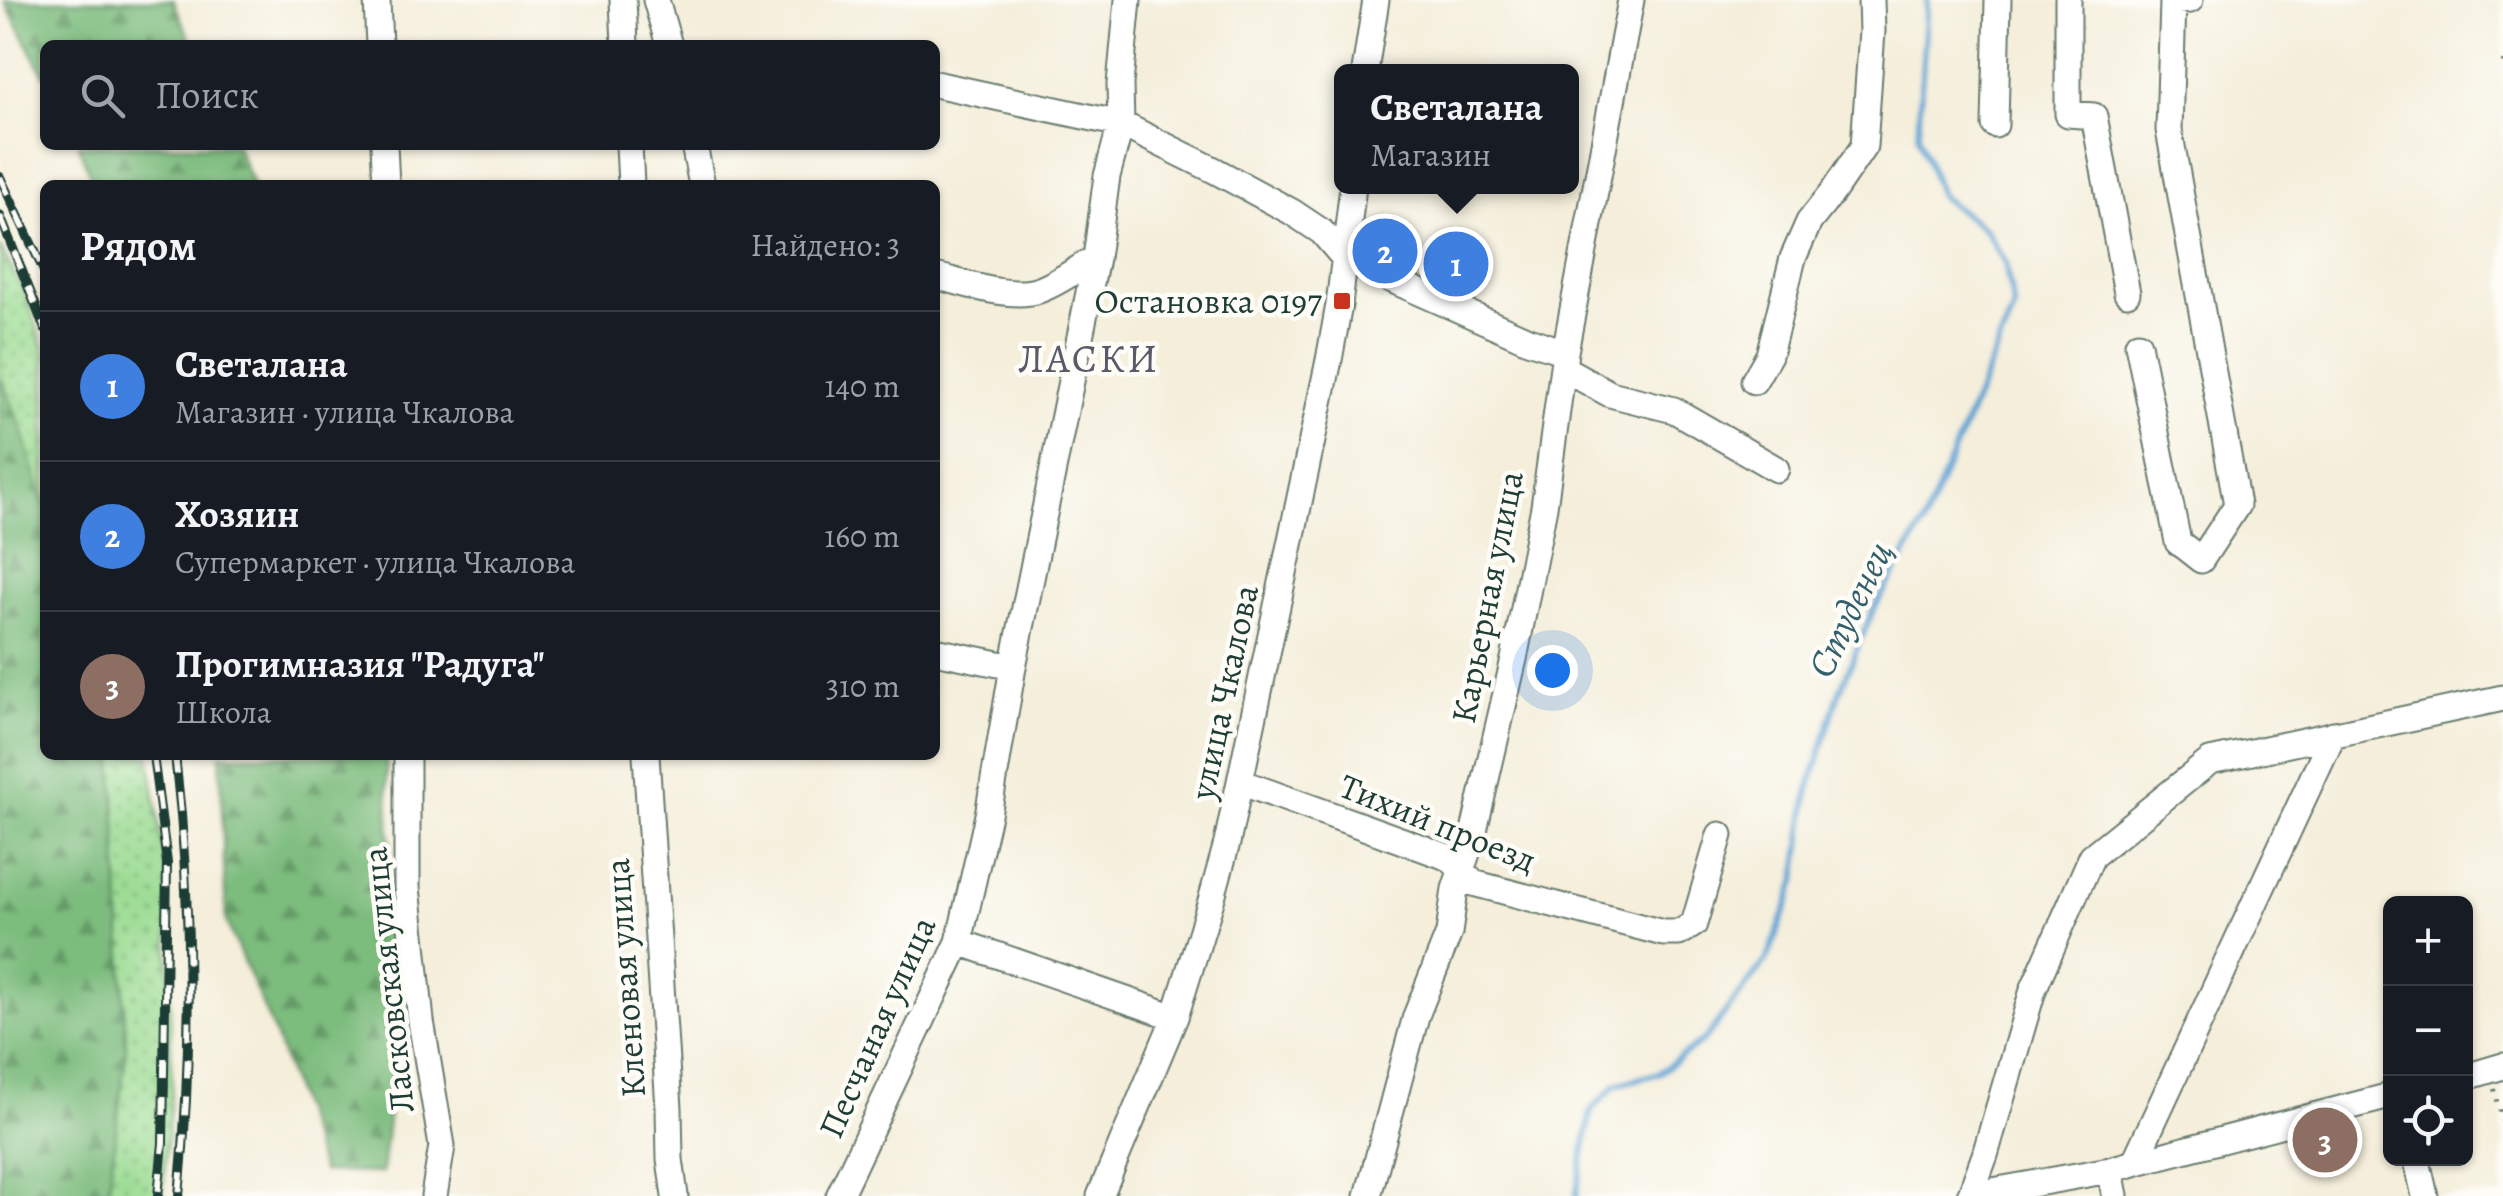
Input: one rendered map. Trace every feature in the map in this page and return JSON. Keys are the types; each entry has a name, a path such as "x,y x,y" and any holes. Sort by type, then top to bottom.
{"street":[{"path":"377,0 379,40"},
{"path":"623,0 625,40"},
{"path":"656,0 668,40"},
{"name":"Песчаная улица","path":"839,1196 959,942 988,815 1013,668 1121,124 1120,84 1128,0"},
{"path":"1367,64 1376,0"},
{"name":"Карьерная улица","path":"1368,1196 1416,1016 1449,933 1456,889 1473,835 1514,658 1544,507 1564,360 1631,0"},
{"path":"1754,380 1769,354 1794,258 1809,222 1864,146 1872,0"},
{"path":"1995,125 1998,0"},
{"path":"2068,0 2068,114 2094,116 2127,293"},
{"path":"2138,344 2178,542 2200,560 2237,505 2169,130 2172,2 2190,0"},
{"path":"940,85 1121,124 1292,212 1322,232 1345,259 1528,340 1564,360 1610,394 1674,410 1776,468"},
{"path":"384,150 386,180"},
{"path":"629,150 631,180"},
{"path":"695,150 701,180"},
{"name":"улица Чкалова","path":"1100,1196 1175,1017 1212,901 1329,360 1352,194"},
{"path":"940,277 1024,293 1042,289 1096,258"},
{"path":"940,653 1013,668"},
{"path":"1970,1196 2033,990 2092,856 2210,761 2503,698"},
{"path":"2114,1196 2122,1167 2333,734"},
{"name":"Ласковская улица","path":"407,760 407,887 421,1021 442,1146 434,1196"},
{"name":"Кленовая улица","path":"646,760 675,1196"},
{"name":"Тихий проезд","path":"1240,782 1450,858 1473,883 1663,933 1679,934 1694,924 1720,835"},
{"path":"959,942 1175,1017"},
{"path":"1970,1196 2122,1167 2383,1098"},
{"path":"2418,1166 2425,1196"}],"path":[{"path":"2503,61 2503,71"},
{"path":"2486,1071 2503,1123"}],"green space":[{"path":"4,0 173,0 191,40 40,40 40,68"},
{"path":"80,150 238,150 251,180 92,180"},
{"path":"0,246 28,301 40,338 40,492 21,427 0,377"},
{"path":"0,377 21,426 40,492 40,760 113,760 126,1050 108,1196 0,1196"},
{"path":"113,760 150,760 167,880 172,1087 162,1196 108,1196 126,1050"},
{"path":"220,760 386,760 399,1024 382,1173 322,1172 274,1032 226,921"}],"waterway":[{"name":"Студенец","path":"1576,1196 1591,1110 1616,1085 1659,1073 1705,1039 1768,958 1796,882 1808,793 1838,696 1872,612 1923,525 2014,308 2005,263 1985,229 1940,196 1918,134 1927,0"}],"railway":[{"path":"0,177 40,262"},
{"path":"0,216 40,316"},
{"path":"154,760 167,863 163,1143 158,1196"},
{"path":"175,760 189,975 179,1196"}],"place":[{"name":"Хозяин","path":"1385,251"},
{"name":"Светалана","path":"1456,264"},
{"name":"Остановка 0197","path":"1342,301"},
{"name":"Прогимназия \"Радуга\"","path":"2325,1140"}],"district":[{"name":"ЛАСКИ","path":"1089,358"}]}
